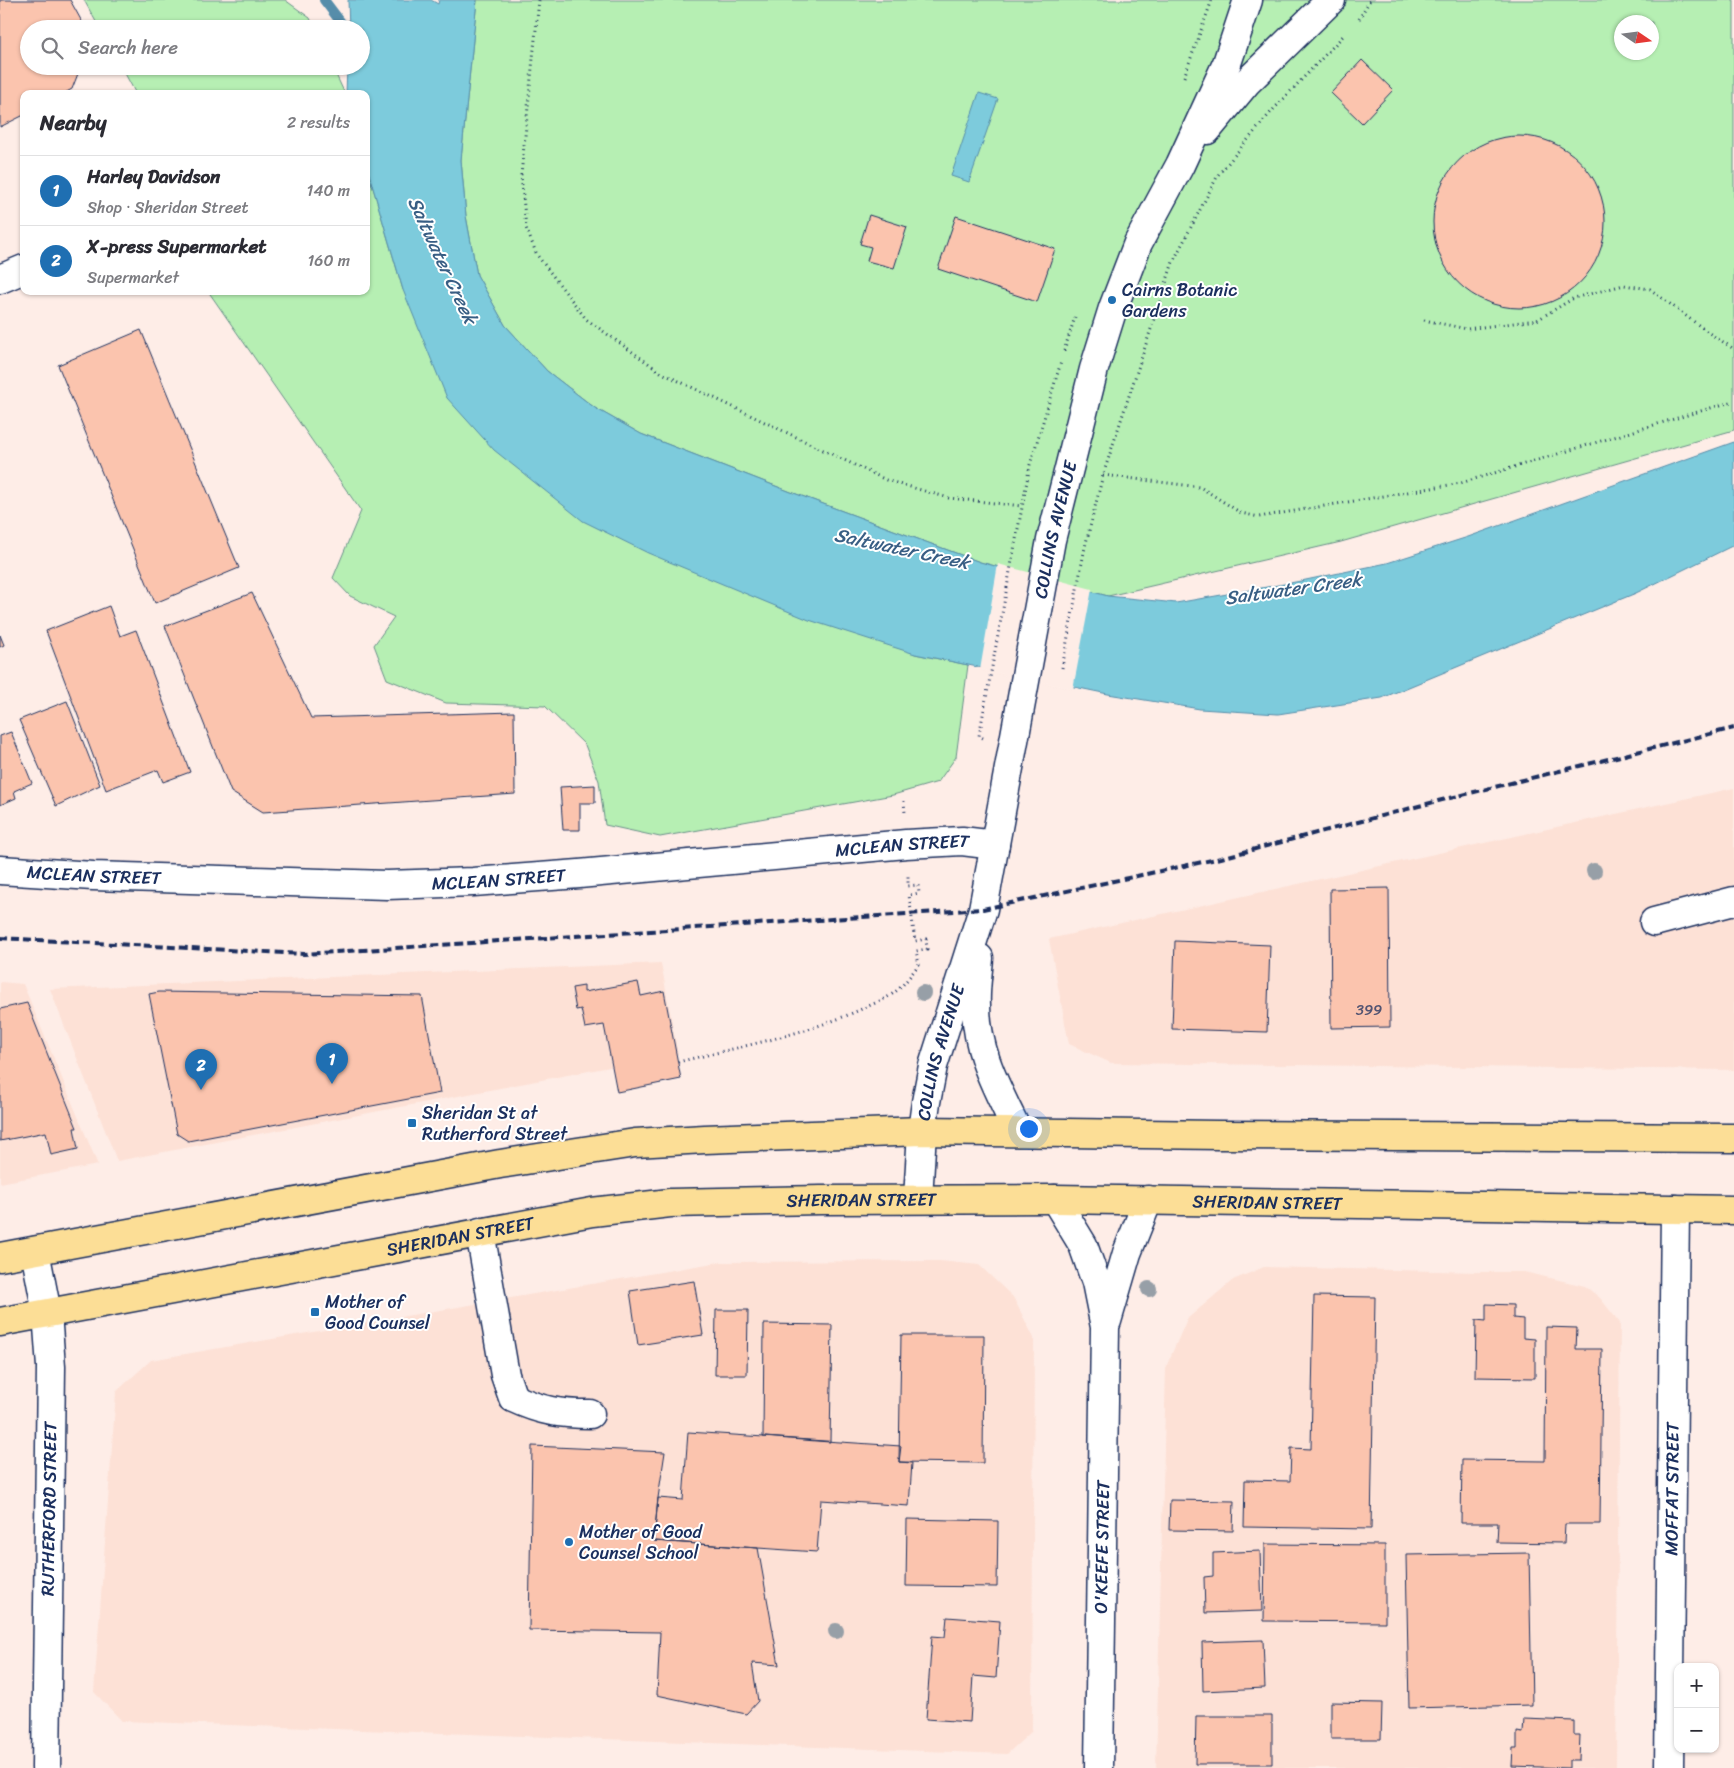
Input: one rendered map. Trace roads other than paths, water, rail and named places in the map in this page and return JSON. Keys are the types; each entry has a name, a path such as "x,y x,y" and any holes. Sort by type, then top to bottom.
{"highway":[{"path":"0,1258 500,1164 618,1146 705,1138 922,1131 1734,1138"},
{"name":"SHERIDAN STREET","path":"0,1322 480,1232 592,1212 652,1205 918,1199 1055,1199 1734,1210"}],"street":[{"name":"COLLINS AVENUE","path":"1018,1132 988,1068 979,1041 976,1003 983,909 1051,540 1094,369 1113,308 1138,243 1180,165 1227,63 1248,0"},
{"name":"COLLINS AVENUE","path":"1180,165 1246,82 1332,0"},
{"path":"0,279 20,271"},
{"name":"MCLEAN STREET","path":"0,870 93,876 387,885 473,882 579,874 906,844 962,841 995,845"},
{"path":"1654,922 1734,901"},
{"name":"COLLINS AVENUE","path":"918,1199 922,1131 933,1066 983,909"},
{"name":"O'KEEFE STREET","path":"1055,1199 1086,1251 1096,1282 1105,1326 1098,1768"},
{"name":"O'KEEFE STREET","path":"1105,1326 1127,1253 1148,1200"},
{"name":"MOFFAT STREET","path":"1669,1768 1675,1209"},
{"path":"480,1232 505,1375 513,1398 534,1408 568,1414 590,1414"},
{"name":"RUTHERFORD STREET","path":"36,1251 47,1313 51,1367 46,1768"}],"water":[{"name":"Saltwater Creek","path":"348,0 431,0 438,4 439,0 477,0 461,160 466,216 477,275 505,325 547,371 595,408 641,434 791,492 980,562 1108,596 1176,603 1301,581 1387,563 1468,537 1734,442 1734,545 1636,593 1382,698 1278,714 1200,709 1108,694 915,654 809,620 648,553 583,521 494,450 447,398 403,290 370,178 370,90 346,90 347,75 370,75 370,20 349,20"},
{"path":"979,93 998,99 969,182 951,176"}],"waterway":[{"path":"324,0 339,20"}],"railway":[{"path":"0,938 304,954 983,909 1221,858 1438,801 1734,728"}],"place":[{"name":"Cairns Botanic Gardens","path":"1112,300"},
{"name":"Harley Davidson","path":"332,1084"},
{"name":"X-press Supermarket","path":"201,1090"},
{"name":"Sheridan St at Rutherford Street","path":"412,1123"},
{"name":"Mother of Good Counsel","path":"315,1312"},
{"name":"Mother of Good Counsel School","path":"569,1542"}]}
